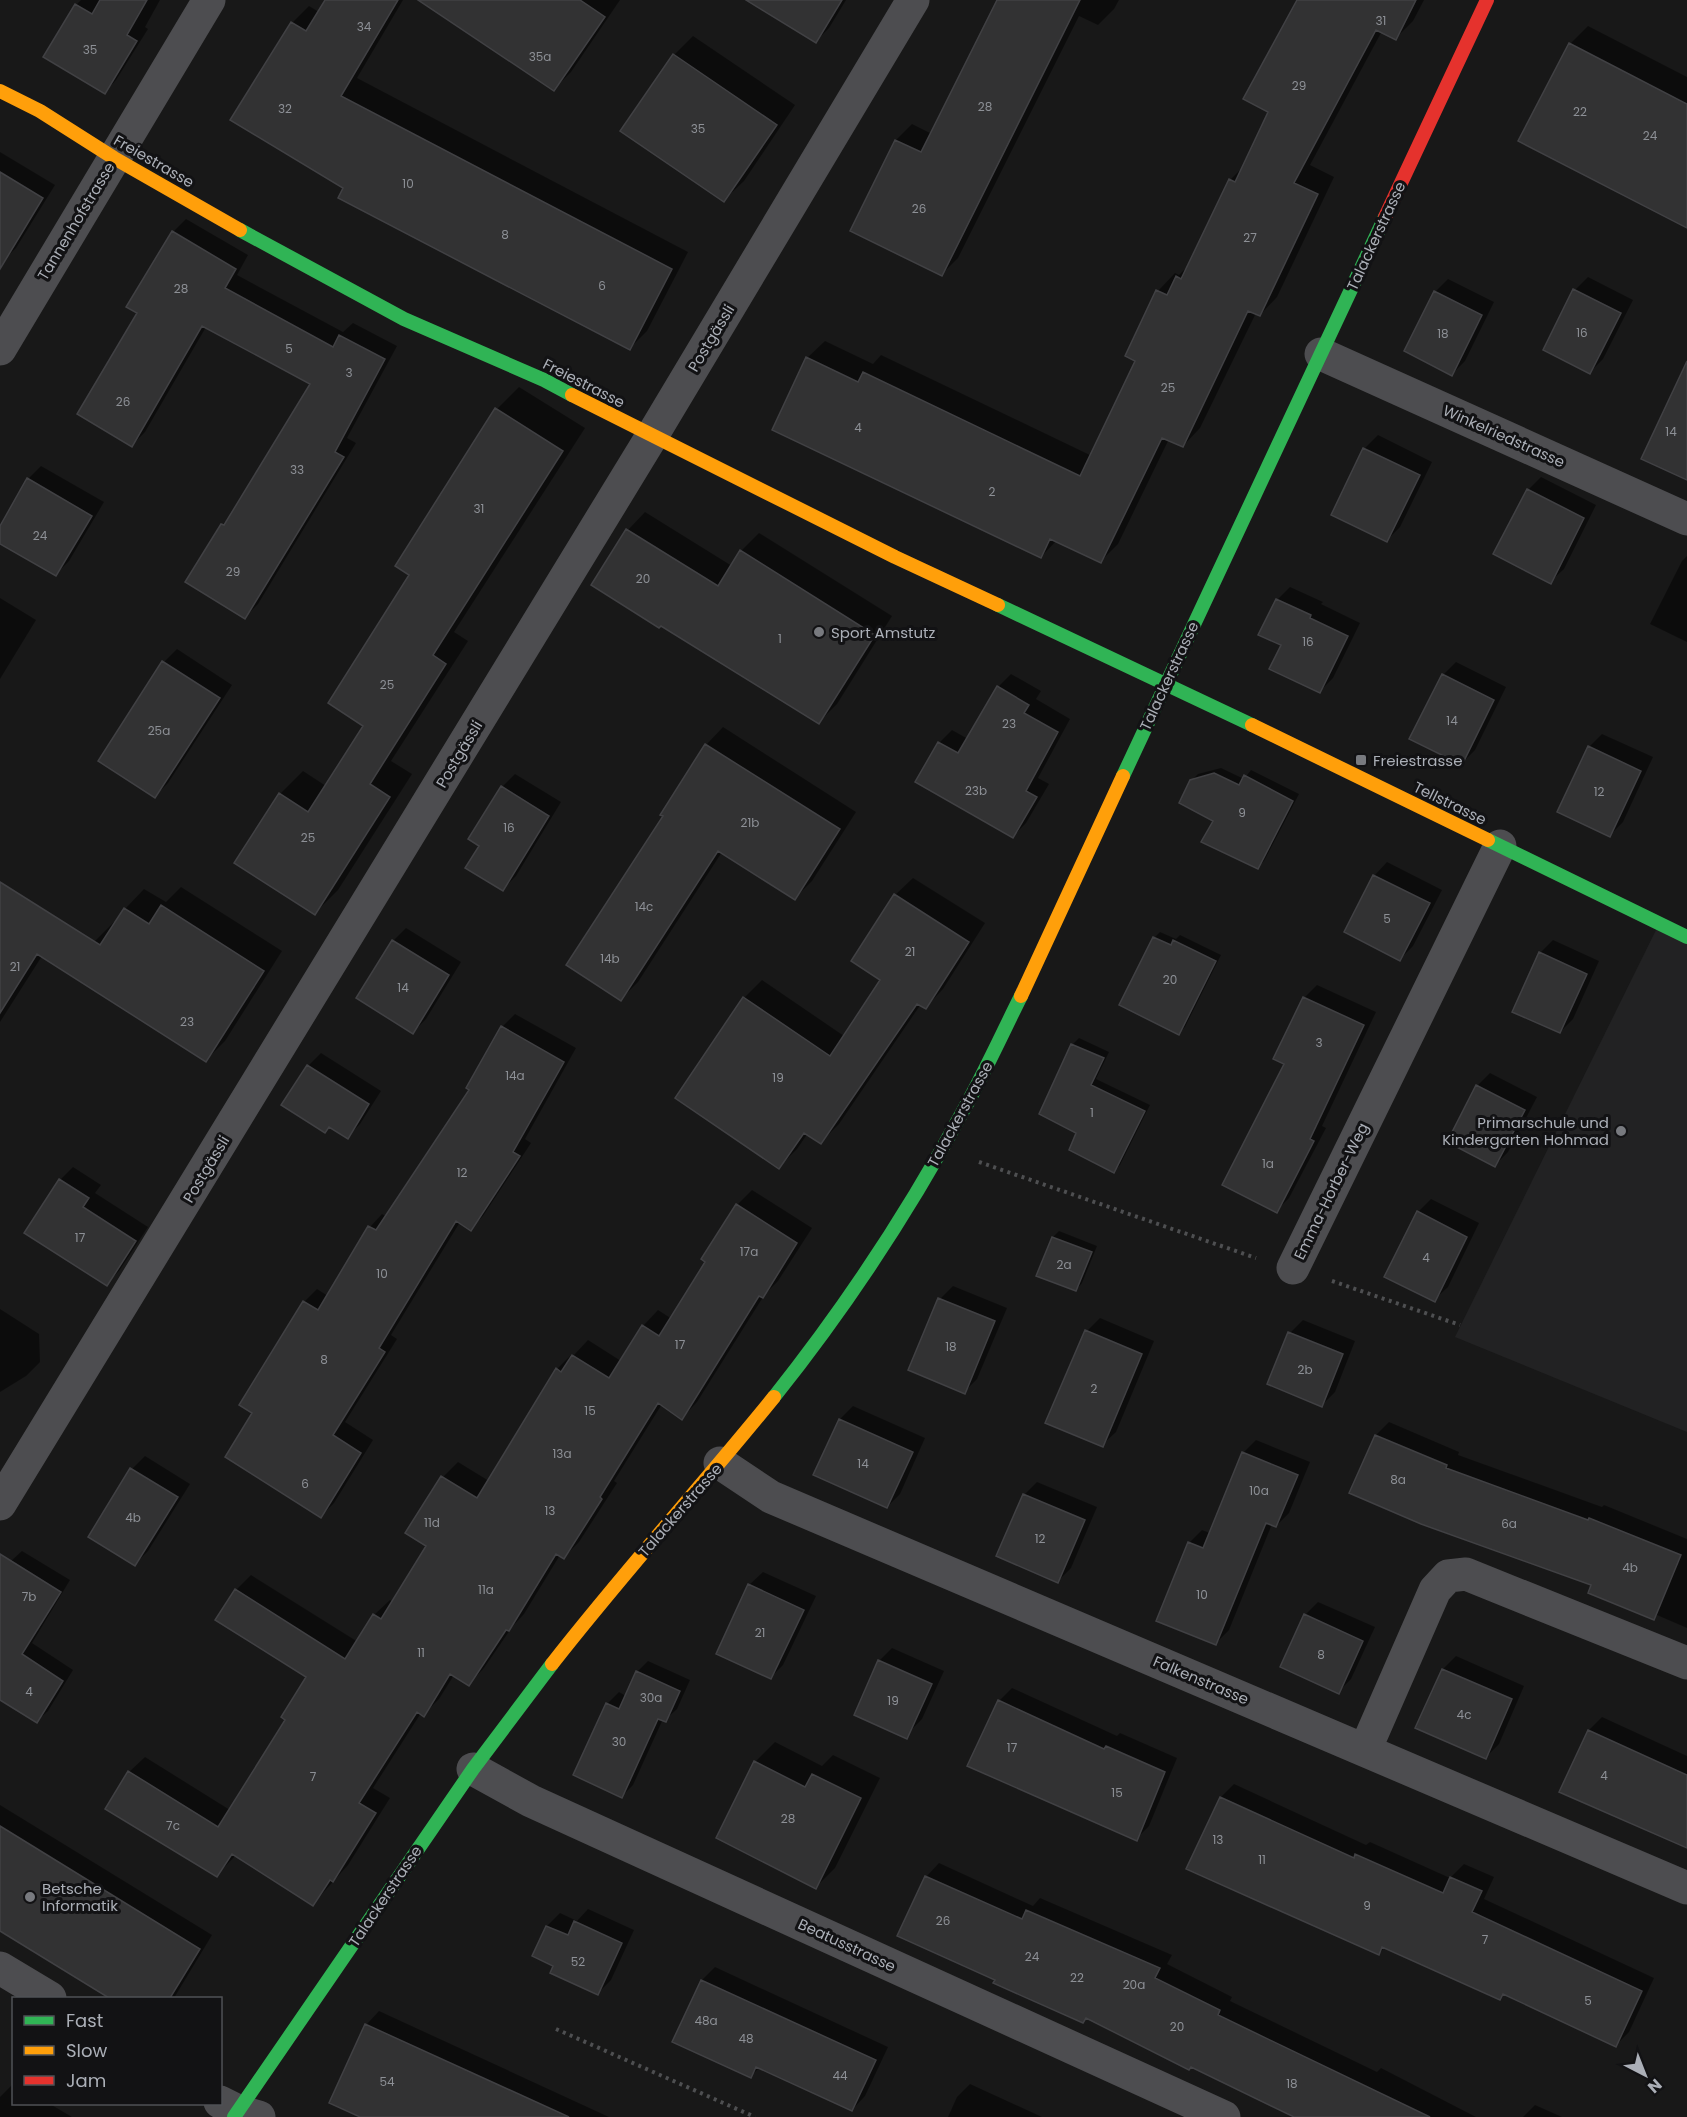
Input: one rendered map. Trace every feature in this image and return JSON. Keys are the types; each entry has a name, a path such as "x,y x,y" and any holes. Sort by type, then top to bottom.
{"main road":[{"name":"Talackerstrasse","path":"238,2112 473,1769 609,1591 776,1396 834,1318 894,1228 942,1149 981,1078 1039,959 1165,684 1487,0"},
{"name":"Freiestrasse","path":"0,91 40,111 114,158 302,265 404,319 544,380 895,556 1165,684"},
{"name":"Tellstrasse","path":"1165,684 1687,937"}],"street":[{"name":"Tannenhofstrasse","path":"0,349 209,0"},
{"name":"Postgässli","path":"0,1504 652,436 913,0"},
{"name":"Winkelriedstrasse","path":"1321,354 1687,519"},
{"name":"Emma-Horber-Weg","path":"1293,1268 1500,846"},
{"name":"Falkenstrasse","path":"720,1463 771,1497 1687,1888"},
{"path":"1365,1749 1435,1590 1448,1576 1466,1574 1687,1663"},
{"name":"Beatusstrasse","path":"473,1769 531,1801 1224,2117"},
{"path":"0,1968 48,1997"}],"path":[{"name":"Emma-Horber-Weg","path":"942,1149 1236,1252 1293,1268"},
{"path":"1293,1268 1460,1325"},
{"path":"556,2029 755,2117"}],"shaded area":[{"name":"Primarschule und Kindergarten Hohmad","path":"1659,924 1687,937 1687,1432 1455,1337"}],"building":[{"path":"100,0 147,0 127,35 137,41 105,94 43,57 75,4 92,14"},
{"path":"325,0 398,0 341,96 672,269 630,350 338,198 343,188 230,120 291,22 306,31"},
{"path":"418,0 580,0 605,17 554,91"},
{"path":"746,0 842,0 816,43"},
{"path":"997,0 1080,0 942,276 850,231 895,140 921,152"},
{"path":"1297,0 1416,0 1396,40 1376,30 1294,183 1318,194 1260,316 1248,311 1183,447 1162,438 1101,563 1050,539 1041,558 772,430 806,357 858,382 863,372 1080,476 1135,361 1125,356 1156,290 1167,295 1176,276 1181,279 1229,179 1235,182 1268,112 1243,99"},
{"path":"1569,43 1687,104 1687,228 1518,141"},
{"path":"673,54 777,125 724,202 620,131"},
{"path":"0,172 43,198 0,269"},
{"path":"172,231 236,269 225,288 333,347 339,335 385,359 335,452 344,457 245,619 185,582 221,524 224,525 310,384 202,326 132,447 77,414 137,313 126,307"},
{"path":"1573,289 1621,313 1590,374 1543,350"},
{"path":"1434,291 1482,315 1452,376 1404,351"},
{"path":"1687,361 1687,480 1641,459"},
{"path":"495,408 563,451 433,655 446,664 370,784 390,797 315,915 234,863 279,793 308,812 363,726 328,703 409,575 395,566"},
{"path":"1363,448 1420,475 1387,542 1331,515"},
{"path":"27,478 92,516 56,576 0,544 0,526"},
{"path":"1527,489 1584,518 1551,584 1493,554"},
{"path":"626,529 718,586 740,550 875,635 819,724 591,585"},
{"path":"1276,599 1348,636 1320,693 1269,669 1281,645 1258,635"},
{"path":"162,661 220,698 155,798 98,761"},
{"path":"1442,674 1494,700 1462,765 1409,739"},
{"path":"997,686 1029,705 1024,713 1058,732 1026,791 1037,797 1013,838 915,782 938,742 958,753"},
{"path":"705,744 840,829 795,900 718,851 621,1001 566,965 663,816 660,815"},
{"path":"1588,746 1641,771 1610,837 1557,812"},
{"path":"1214,773 1239,785 1244,775 1293,801 1258,869 1201,842 1213,821 1179,803 1190,780"},
{"path":"501,786 549,816 503,891 465,868 479,846 468,839"},
{"path":"1373,875 1430,903 1400,961 1344,932"},
{"path":"0,882 100,945 124,908 149,924 161,905 264,971 206,1062 37,954 0,1013"},
{"path":"894,894 969,942 926,1009 917,1004 821,1144 804,1133 779,1169 675,1098 743,997 830,1056 880,980 851,961"},
{"path":"1153,937 1171,945 1173,940 1216,961 1179,1035 1119,1005"},
{"path":"392,940 449,975 413,1034 356,998"},
{"path":"1539,952 1587,974 1560,1033 1512,1012"},
{"path":"1303,997 1364,1025 1310,1139 1314,1141 1277,1213 1222,1185 1284,1064 1273,1059"},
{"path":"501,1026 564,1062 513,1152 520,1156 471,1231 456,1221 379,1348 385,1352 333,1435 361,1453 321,1518 225,1457 252,1413 239,1405 303,1301 318,1310 368,1226 376,1230 469,1090 466,1088"},
{"path":"1071,1044 1104,1058 1091,1085 1145,1111 1114,1173 1069,1150 1076,1133 1039,1114"},
{"path":"307,1065 369,1104 348,1139 329,1127 325,1133 281,1105"},
{"path":"1476,1085 1525,1110 1495,1167 1447,1142"},
{"path":"59,1179 89,1198 83,1207 136,1241 107,1286 24,1233"},
{"path":"736,1204 797,1243 763,1298 759,1296 682,1420 658,1403 564,1559 556,1554 509,1631 506,1630 469,1686 450,1674 424,1717 417,1712 359,1803 376,1813 333,1882 330,1880 313,1906 232,1854 217,1877 105,1809 128,1771 218,1827 285,1720 281,1717 306,1677 215,1620 235,1589 345,1659 373,1614 381,1619 426,1546 405,1533 441,1476 477,1498 556,1368 561,1372 572,1355 609,1378 642,1325 659,1336 705,1262 701,1259"},
{"path":"1417,1211 1467,1237 1435,1302 1384,1277"},
{"path":"1052,1237 1092,1252 1076,1291 1036,1276"},
{"path":"938,1298 995,1321 965,1394 908,1370"},
{"path":"1085,1330 1142,1354 1103,1447 1045,1423"},
{"path":"1288,1332 1343,1354 1322,1407 1267,1384"},
{"path":"839,1419 913,1452 887,1508 813,1475"},
{"path":"1375,1435 1447,1465 1446,1468 1588,1520 1589,1518 1681,1555 1654,1620 1588,1593 1591,1585 1421,1524 1349,1493"},
{"path":"1242,1452 1298,1475 1276,1527 1266,1523 1216,1645 1156,1621 1188,1542 1203,1548"},
{"path":"130,1468 178,1497 135,1566 88,1537"},
{"path":"1023,1494 1085,1520 1058,1583 996,1556"},
{"path":"0,1554 61,1592 22,1654 63,1681 37,1723 0,1700"},
{"path":"748,1584 804,1610 771,1679 716,1654"},
{"path":"1304,1614 1363,1641 1339,1694 1280,1667"},
{"path":"878,1660 932,1684 907,1739 854,1715"},
{"path":"1442,1669 1512,1699 1486,1759 1415,1728"},
{"path":"636,1671 680,1691 666,1722 658,1719 622,1798 573,1775 606,1703 619,1709"},
{"path":"998,1700 1104,1749 1106,1746 1165,1772 1137,1841 967,1766"},
{"path":"1588,1730 1687,1775 1687,1848 1559,1792"},
{"path":"754,1761 805,1787 812,1774 861,1798 816,1889 716,1838"},
{"path":"1220,1797 1354,1858 1355,1854 1443,1893 1450,1877 1482,1891 1472,1912 1642,1991 1616,2047 1503,1994 1500,2000 1382,1947 1379,1955 1186,1869"},
{"path":"0,1826 200,1949 171,1997 107,1997 0,1931"},
{"path":"925,1876 1022,1919 1026,1910 1160,1968 1155,1978 1220,2010 1218,2015 1430,2117 1294,2117 1191,2067 1189,2070 1086,2018 1083,2023 993,1983 995,1980 897,1936"},
{"path":"574,1921 622,1943 598,1995 550,1973 553,1966 532,1956 546,1926 568,1935"},
{"path":"701,1980 876,2060 852,2111 756,2067 751,2078 672,2042"},
{"path":"365,2024 569,2117 360,2117 329,2103"}],"traffic: fast":[{"path":"1123,776 1385,217"},
{"path":"240,230 404,319 544,380 572,395"},
{"path":"998,605 1252,725"},
{"path":"1488,840 1687,937"},
{"path":"774,1397 851,1294 921,1185 971,1097 1021,996"},
{"path":"234,2117 473,1769 552,1664"}],"traffic: slow":[{"path":"0,91 40,111 114,158 240,230"},
{"path":"572,395 895,557 998,605"},
{"path":"1252,725 1488,840"},
{"path":"1021,996 1123,776"},
{"path":"552,1664 774,1397"}],"traffic: jam":[{"path":"1385,217 1487,0"}],"place":[{"name":"Sport Amstutz","path":"819,632"},
{"name":"Freiestrasse","path":"1361,760"},
{"name":"Primarschule und Kindergarten Hohmad","path":"1621,1131"},
{"name":"Betsche Informatik","path":"30,1897"}]}
